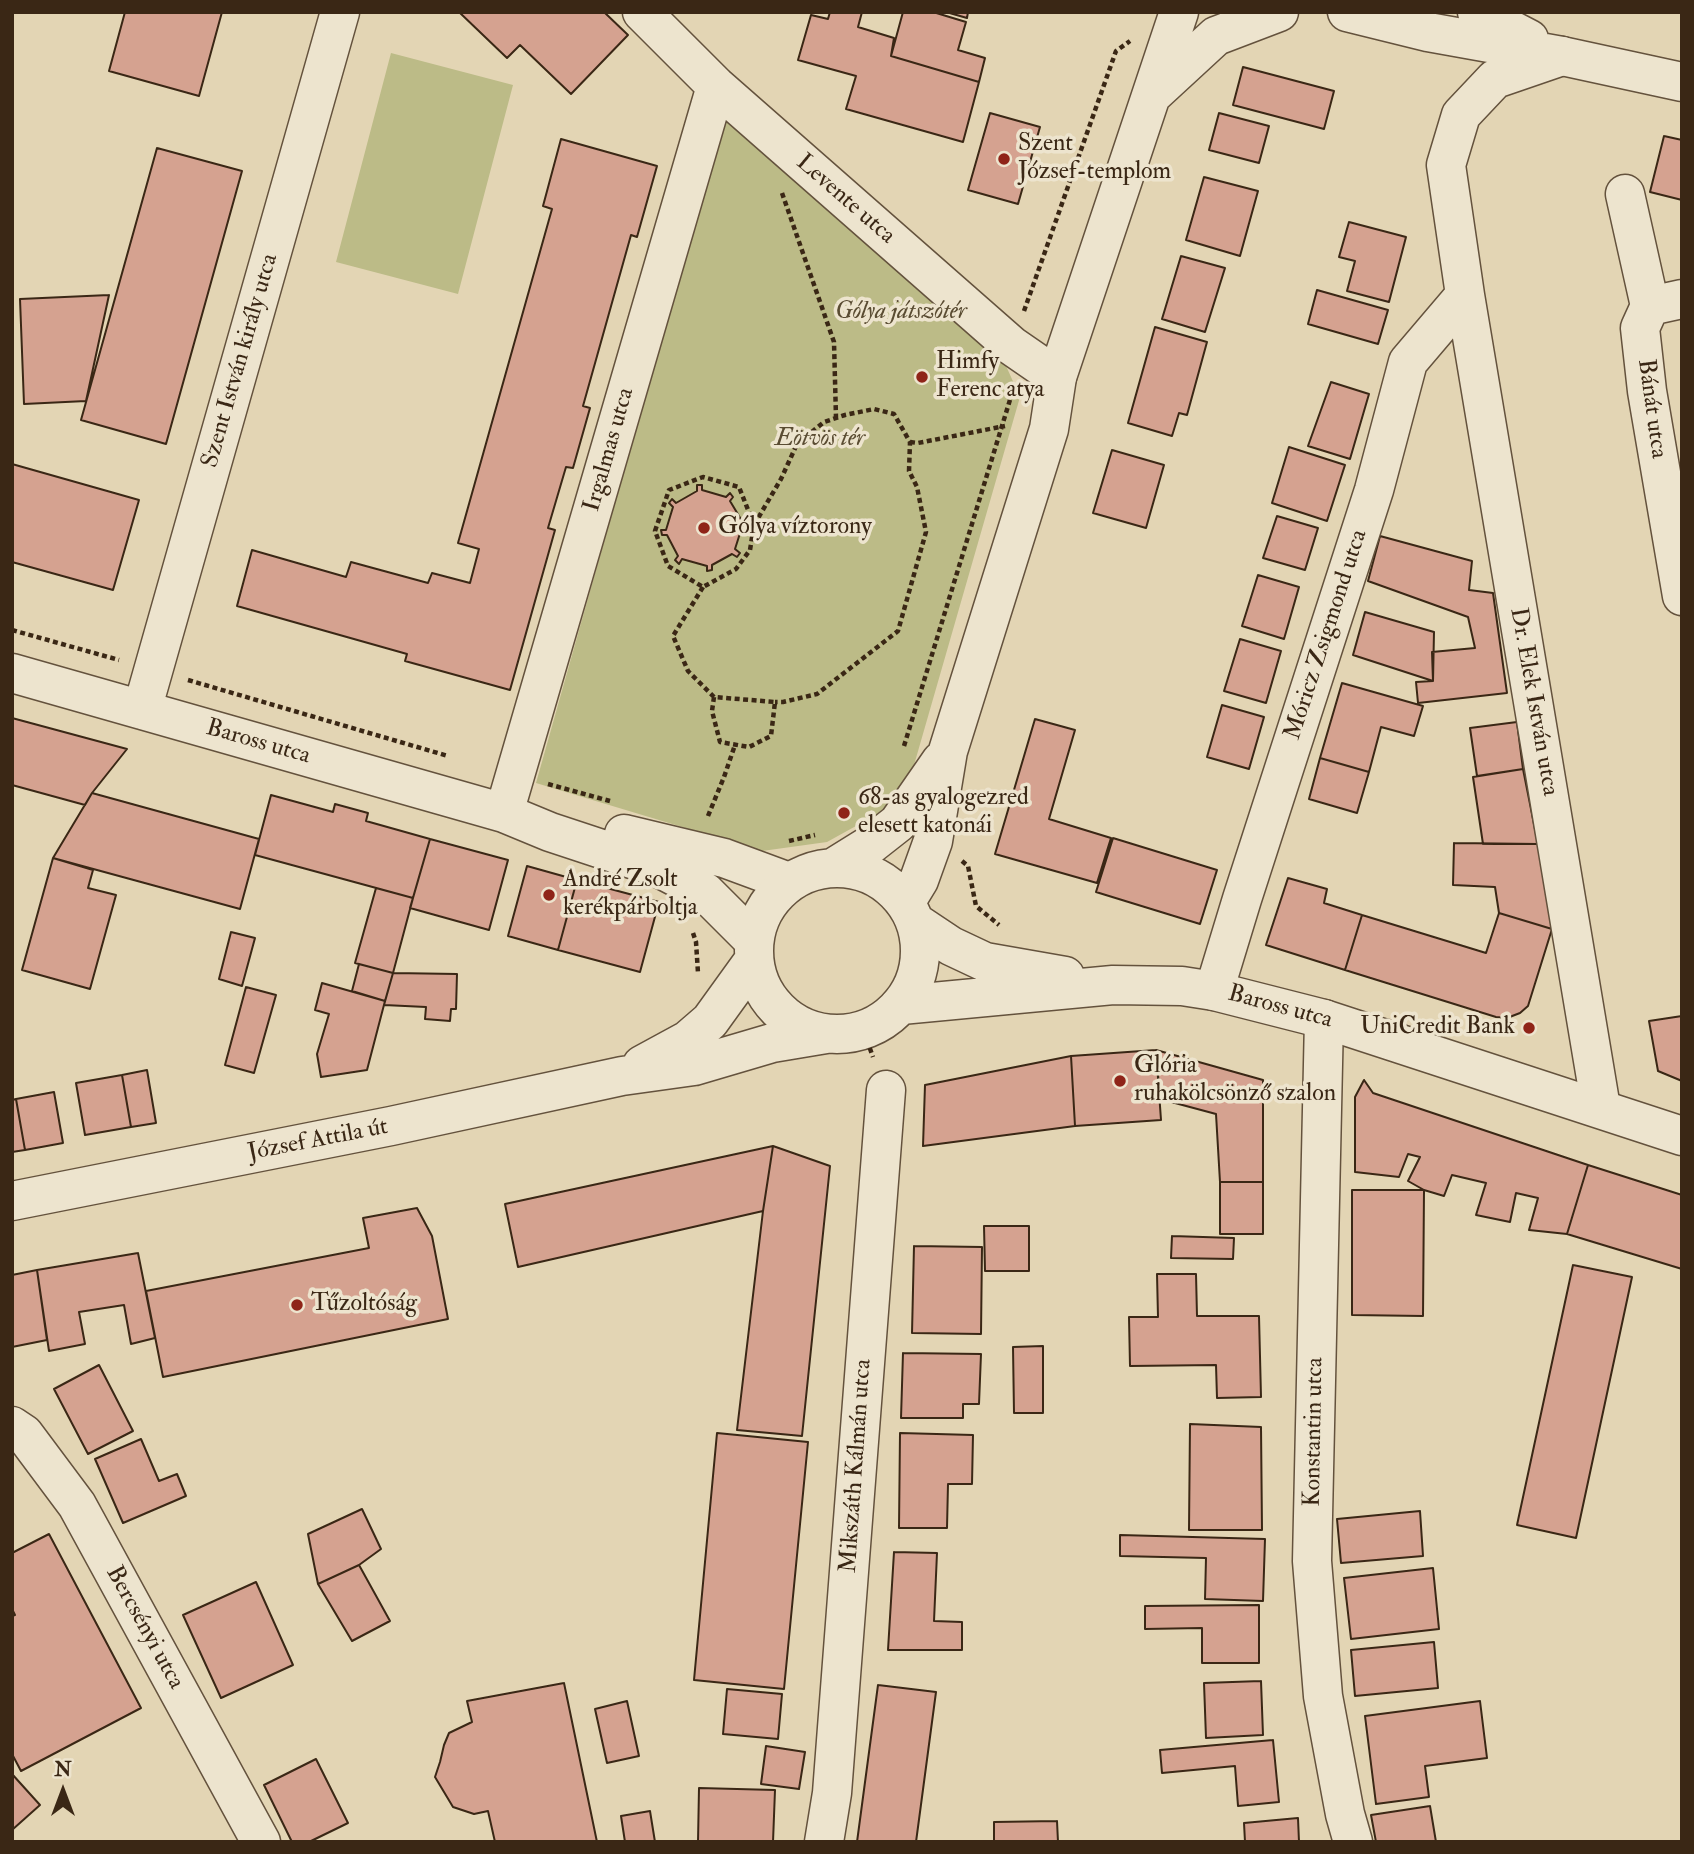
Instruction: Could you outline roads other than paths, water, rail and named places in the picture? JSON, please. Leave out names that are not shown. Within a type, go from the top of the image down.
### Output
[{"type":"street","name":"Szent István király utca","points":[[142,710],[340,12]]},
{"type":"street","points":[[910,912],[933,841],[948,751],[1049,429],[1058,377],[1178,12]]},
{"type":"street","points":[[1148,99],[1216,36],[1279,12]]},
{"type":"street","points":[[1347,12],[1428,33],[1562,56],[1682,82]]},
{"type":"street","points":[[1477,12],[1562,56]]},
{"type":"street","name":"Levente utca","points":[[644,13],[716,86],[1012,346],[1058,377]]},
{"type":"street","name":"Dr. Elek István utca","points":[[1562,56],[1495,79],[1461,115],[1446,165],[1465,295],[1601,1108]]},
{"type":"street","name":"Irgalmas utca","points":[[504,813],[716,86]]},
{"type":"street","name":"Bánát utca","points":[[1625,194],[1666,302],[1640,328],[1645,379],[1682,596]]},
{"type":"street","name":"Móricz Zsigmond utca","points":[[1214,991],[1374,490],[1408,362],[1465,295]]},
{"type":"street","name":"Baross utca","points":[[12,673],[504,813],[550,832],[659,868],[705,892],[754,950]]},
{"type":"street","points":[[833,868],[870,845],[898,823],[948,751]]},
{"type":"street","name":"Baross utca","points":[[504,813],[555,818],[724,858],[789,882]]},
{"type":"street","points":[[833,868],[866,873],[894,890],[910,912],[919,939],[917,973],[911,990],[901,1004],[884,1020],[863,1030],[845,1034],[826,1034],[808,1029],[791,1021],[777,1009],[765,995],[758,978],[754,950],[758,923],[777,892],[803,875],[833,868]]},
{"type":"street","name":"Baross utca","points":[[910,912],[951,946],[985,962],[1113,985]]},
{"type":"street","name":"József Attila út","points":[[622,1076],[688,1040],[710,1021],[754,950]]},
{"type":"street","name":"Baross utca","points":[[901,1004],[1113,985],[1182,986],[1214,991],[1324,1019],[1682,1136]]},
{"type":"street","name":"Konstantin utca","points":[[1324,1019],[1312,1561],[1323,1696],[1345,1814],[1353,1842]]},
{"type":"street","name":"József Attila út","points":[[12,1201],[391,1126],[622,1076],[694,1066],[772,1043],[826,1034]]},
{"type":"street","name":"Mikszáth Kálmán utca","points":[[824,1842],[832,1793],[886,1090]]},
{"type":"street","name":"Bercsényi utca","points":[[12,1426],[24,1434],[77,1505],[249,1837]]},
{"type":"place","name":"Szent József-templom","points":[[1004,159]]},
{"type":"place","name":"Himfy Ferenc atya","points":[[922,377]]},
{"type":"place","name":"Gólya víztorony","points":[[704,528]]},
{"type":"place","name":"68-as gyalogezred elesett katonái","points":[[844,813]]},
{"type":"place","name":"André Zsolt kerékpárboltja","points":[[549,895]]},
{"type":"place","name":"UniCredit Bank","points":[[1529,1028]]},
{"type":"place","name":"Glória ruhakölcsönző szalon","points":[[1120,1081]]},
{"type":"place","name":"Tűzoltóság","points":[[297,1305]]},
{"type":"park label","name":"Gólya játszótér","points":[[901,313]]},
{"type":"park label","name":"Eötvös tér","points":[[820,440]]}]
